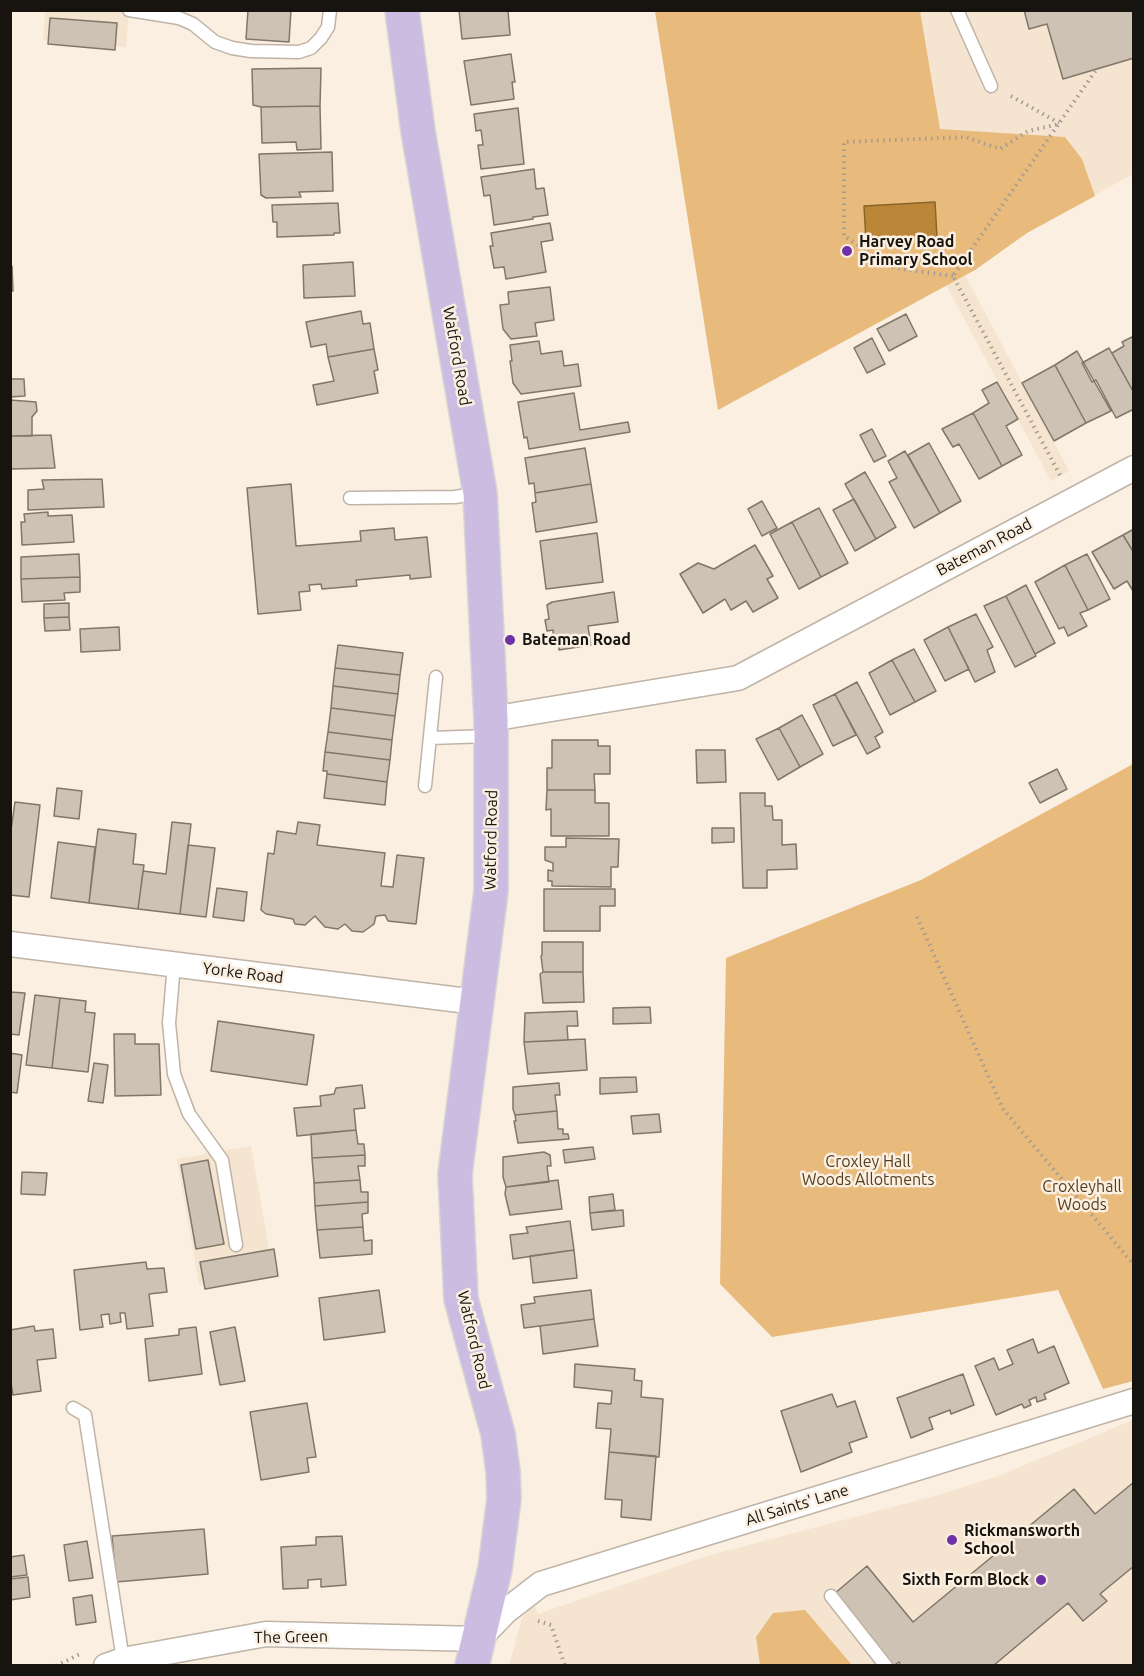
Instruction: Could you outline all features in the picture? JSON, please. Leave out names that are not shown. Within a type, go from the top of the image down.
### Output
[{"type":"main road","name":"Watford Road","points":[[402,10],[418,131],[480,493],[491,727],[491,891],[455,1174],[461,1299],[498,1434],[503,1471],[504,1499],[495,1569],[475,1652]]},
{"type":"street","name":"Bateman Road","points":[[491,727],[738,678],[1134,468]]},
{"type":"street","name":"Yorke Road","points":[[10,944],[476,1002]]},
{"type":"street","name":"All Saints' Lane","points":[[475,1652],[506,1611],[541,1584],[1134,1401]]},
{"type":"street","name":"The Green","points":[[115,1663],[266,1634],[475,1652]]},
{"type":"lane","points":[[129,10],[179,18],[193,24],[215,42],[232,48],[251,51],[300,52],[311,48],[321,38],[328,27],[330,10]]},
{"type":"lane","points":[[957,10],[992,86]]},
{"type":"lane","points":[[350,498],[455,497],[480,493]]},
{"type":"lane","points":[[425,786],[436,677]]},
{"type":"lane","points":[[430,738],[491,727]]},
{"type":"lane","points":[[174,964],[169,1023],[174,1074],[189,1114],[222,1160],[236,1245]]},
{"type":"lane","points":[[72,1408],[85,1415],[115,1663]]},
{"type":"lane","points":[[831,1596],[886,1665]]},
{"type":"path","points":[[952,276],[1096,70]]},
{"type":"path","points":[[992,86],[1060,123]]},
{"type":"path","points":[[952,276],[894,268],[844,236],[844,142],[966,137],[1000,149],[1028,131],[1060,123]]},
{"type":"path","points":[[952,276],[1073,500]]},
{"type":"path","points":[[917,917],[1003,1109],[1134,1265]]},
{"type":"path","points":[[506,1611],[551,1625],[565,1665]]},
{"type":"shaded area","points":[[45,11],[129,11],[126,47],[43,40]]},
{"type":"shaded area","name":"Harvey Road Primary School","points":[[655,11],[1133,11],[1133,174],[1027,233],[965,275],[1069,471],[1051,481],[946,285],[718,410]]},
{"type":"shaded area","points":[[935,202],[937,237],[866,241],[864,206]]},
{"type":"shaded area","points":[[251,1146],[273,1272],[199,1285],[177,1159]]},
{"type":"shaded area","name":"Rickmansworth School","points":[[1133,1420],[1133,1665],[509,1666],[522,1618],[532,1607],[535,1606],[538,1614],[707,1556],[938,1495],[998,1476]]},
{"type":"green space","name":"Harvey Road Primary School","points":[[655,11],[920,11],[940,129],[1065,137],[1082,159],[1095,196],[1027,233],[975,270],[718,410]]},
{"type":"green space","points":[[1133,764],[1133,1381],[1103,1389],[1058,1290],[772,1337],[720,1284],[726,958],[921,880]]},
{"type":"green space","points":[[805,1610],[852,1665],[760,1665],[756,1637],[773,1613]]},
{"type":"building","points":[[248,10],[291,10],[289,42],[246,39]]},
{"type":"building","points":[[459,10],[508,10],[510,35],[462,39]]},
{"type":"building","points":[[1024,10],[1134,10],[1134,58],[1063,79],[1047,24],[1029,29]]},
{"type":"building","points":[[50,18],[117,23],[115,50],[48,44]]},
{"type":"building","points":[[511,54],[515,82],[512,82],[514,99],[471,105],[464,61]]},
{"type":"building","points":[[321,68],[320,106],[261,107],[253,105],[252,69]]},
{"type":"building","points":[[320,106],[321,149],[297,150],[296,142],[262,143],[261,107]]},
{"type":"building","points":[[518,108],[524,164],[481,169],[478,145],[483,145],[481,130],[476,131],[474,114]]},
{"type":"building","points":[[332,152],[333,191],[299,192],[301,197],[266,198],[261,195],[259,154]]},
{"type":"building","points":[[534,169],[536,189],[544,188],[548,215],[494,225],[490,195],[484,196],[481,177]]},
{"type":"building","points":[[338,203],[340,233],[277,237],[277,222],[273,222],[272,205]]},
{"type":"building","points":[[550,223],[553,240],[541,242],[546,272],[506,279],[504,267],[494,268],[490,246],[493,246],[491,233]]},
{"type":"building","points":[[353,262],[355,296],[304,298],[303,265]]},
{"type":"building","points":[[10,266],[12,266],[13,291],[10,291]]},
{"type":"building","points":[[550,287],[554,320],[535,323],[537,336],[511,339],[503,329],[500,305],[509,304],[508,292]]},
{"type":"building","points":[[361,311],[363,324],[370,323],[374,349],[328,357],[326,344],[311,347],[306,322]]},
{"type":"building","points":[[906,314],[917,336],[889,351],[877,329]]},
{"type":"building","points":[[1134,336],[1134,393],[1112,353],[1124,346],[1122,342]]},
{"type":"building","points":[[872,338],[885,364],[867,373],[854,348]]},
{"type":"building","points":[[539,341],[541,354],[562,351],[564,366],[578,364],[581,386],[521,394],[513,383],[510,345]]},
{"type":"building","points":[[1109,348],[1134,393],[1134,409],[1116,418],[1096,380],[1092,382],[1082,363]]},
{"type":"building","points":[[374,349],[378,370],[374,371],[378,393],[317,405],[313,385],[334,381],[328,357]]},
{"type":"building","points":[[1077,351],[1111,411],[1086,423],[1055,365]]},
{"type":"building","points":[[1055,365],[1086,423],[1054,441],[1022,383]]},
{"type":"building","points":[[10,379],[24,379],[25,396],[10,397]]},
{"type":"building","points":[[997,382],[1018,419],[1006,426],[1022,455],[1002,466],[973,413],[989,403],[982,390]]},
{"type":"building","points":[[574,393],[580,430],[628,422],[630,432],[529,449],[527,437],[524,438],[518,402]]},
{"type":"building","points":[[10,400],[36,402],[37,411],[32,417],[32,436],[10,436]]},
{"type":"building","points":[[973,413],[1002,466],[979,479],[959,444],[953,447],[942,429]]},
{"type":"building","points":[[872,429],[886,456],[874,462],[860,435]]},
{"type":"building","points":[[51,435],[55,468],[10,469],[10,436]]},
{"type":"building","points":[[929,443],[961,501],[940,513],[908,455]]},
{"type":"building","points":[[585,448],[591,484],[535,493],[534,483],[529,484],[525,458]]},
{"type":"building","points":[[905,451],[940,513],[914,528],[889,482],[897,478],[888,461]]},
{"type":"building","points":[[865,472],[896,527],[876,539],[845,484]]},
{"type":"building","points":[[102,479],[104,507],[28,510],[28,490],[44,489],[42,480]]},
{"type":"building","points":[[291,484],[296,546],[361,541],[360,531],[394,528],[395,540],[427,537],[431,577],[410,579],[410,575],[356,580],[357,586],[322,589],[321,584],[309,585],[310,591],[299,592],[301,610],[258,614],[247,488]]},
{"type":"building","points":[[591,484],[597,522],[536,532],[532,503],[536,502],[535,493]]},
{"type":"building","points":[[854,499],[876,539],[855,551],[833,510]]},
{"type":"building","points":[[762,501],[777,528],[762,536],[748,509]]},
{"type":"building","points":[[819,508],[848,563],[821,577],[792,522]]},
{"type":"building","points":[[48,512],[48,516],[72,515],[74,542],[22,545],[21,522],[25,522],[24,514]]},
{"type":"building","points":[[792,522],[821,577],[799,589],[770,534]]},
{"type":"building","points":[[1134,529],[1134,553],[1123,535]]},
{"type":"building","points":[[597,533],[603,582],[546,589],[540,541]]},
{"type":"building","points":[[1123,535],[1134,553],[1133,591],[1127,581],[1114,589],[1092,552]]},
{"type":"building","points":[[755,545],[773,576],[767,579],[778,598],[753,612],[746,601],[731,610],[725,599],[703,613],[680,574],[698,563],[714,569]]},
{"type":"building","points":[[79,554],[80,577],[21,579],[21,557]]},
{"type":"building","points":[[1087,554],[1110,599],[1088,610],[1065,565]]},
{"type":"building","points":[[1065,565],[1088,610],[1080,613],[1087,626],[1068,636],[1064,627],[1059,629],[1035,582]]},
{"type":"building","points":[[80,577],[80,592],[64,593],[65,600],[22,602],[21,579]]},
{"type":"building","points":[[1026,585],[1055,643],[1035,654],[1006,596]]},
{"type":"building","points":[[614,592],[618,622],[588,626],[591,645],[559,650],[559,645],[554,646],[553,630],[547,631],[545,620],[549,619],[547,605],[552,602]]},
{"type":"building","points":[[1006,596],[1036,656],[1015,667],[984,606]]},
{"type":"building","points":[[69,603],[69,617],[44,618],[44,604]]},
{"type":"building","points":[[976,614],[993,647],[987,650],[995,672],[975,682],[948,627]]},
{"type":"building","points":[[69,617],[70,630],[45,631],[44,618]]},
{"type":"building","points":[[119,627],[120,650],[81,652],[80,629]]},
{"type":"building","points":[[948,627],[969,669],[945,681],[924,640]]},
{"type":"building","points":[[338,645],[403,653],[400,675],[335,668]]},
{"type":"building","points":[[914,649],[936,691],[915,702],[892,660]]},
{"type":"building","points":[[892,660],[915,702],[890,715],[869,673]]},
{"type":"building","points":[[335,668],[400,675],[398,694],[333,686]]},
{"type":"building","points":[[857,682],[883,732],[875,737],[880,747],[867,754],[835,694]]},
{"type":"building","points":[[333,686],[398,694],[395,716],[331,708]]},
{"type":"building","points":[[835,694],[856,735],[833,746],[813,705]]},
{"type":"building","points":[[331,708],[395,716],[392,740],[328,732]]},
{"type":"building","points":[[802,715],[823,754],[800,767],[779,728]]},
{"type":"building","points":[[779,728],[800,767],[778,780],[756,739]]},
{"type":"building","points":[[328,732],[392,740],[390,760],[325,752]]},
{"type":"building","points":[[552,740],[598,740],[598,746],[610,746],[610,774],[594,774],[595,790],[547,790],[547,768],[552,768]]},
{"type":"building","points":[[696,750],[725,750],[726,782],[697,783]]},
{"type":"building","points":[[325,752],[390,760],[387,782],[327,774],[327,771],[323,771]]},
{"type":"building","points":[[1057,769],[1067,789],[1040,803],[1029,783]]},
{"type":"building","points":[[327,774],[387,782],[385,805],[324,798]]},
{"type":"building","points":[[57,788],[82,791],[79,819],[54,816]]},
{"type":"building","points":[[547,790],[595,790],[595,803],[609,803],[609,836],[551,836],[551,809],[546,810]]},
{"type":"building","points":[[740,793],[765,793],[765,806],[772,806],[773,820],[782,820],[782,845],[796,844],[797,869],[767,870],[767,888],[743,888]]},
{"type":"building","points":[[15,802],[40,805],[29,897],[10,895],[10,837]]},
{"type":"building","points":[[172,822],[191,824],[180,914],[138,909],[143,871],[166,874]]},
{"type":"building","points":[[298,822],[320,825],[317,845],[385,853],[381,886],[393,887],[397,855],[424,858],[416,924],[388,921],[385,915],[376,916],[374,924],[363,932],[352,931],[345,924],[338,929],[325,927],[315,916],[305,925],[295,924],[293,919],[266,914],[261,910],[268,853],[274,854],[277,831],[296,834]]},
{"type":"building","points":[[712,828],[734,828],[734,842],[712,843]]},
{"type":"building","points":[[98,829],[136,834],[133,864],[144,865],[138,909],[89,903]]},
{"type":"building","points":[[566,838],[619,839],[618,867],[611,867],[611,887],[552,886],[552,881],[548,881],[548,870],[553,871],[553,863],[545,860],[545,847],[566,847]]},
{"type":"building","points":[[58,842],[95,847],[89,903],[51,898]]},
{"type":"building","points":[[188,845],[215,848],[206,917],[180,914]]},
{"type":"building","points":[[217,888],[247,892],[244,921],[213,917]]},
{"type":"building","points":[[544,889],[615,889],[615,906],[600,906],[600,931],[544,931]]},
{"type":"building","points":[[542,942],[583,942],[583,972],[543,972]]},
{"type":"building","points":[[543,972],[583,972],[584,1002],[543,1003],[540,974]]},
{"type":"building","points":[[10,992],[25,993],[19,1035],[10,1034]]},
{"type":"building","points":[[35,995],[60,998],[52,1068],[26,1065]]},
{"type":"building","points":[[60,998],[86,1001],[85,1012],[95,1013],[88,1072],[52,1068]]},
{"type":"building","points":[[650,1007],[651,1023],[613,1024],[613,1008]]},
{"type":"building","points":[[577,1011],[578,1026],[567,1026],[568,1040],[524,1042],[525,1013]]},
{"type":"building","points":[[218,1021],[314,1035],[307,1085],[211,1071]]},
{"type":"building","points":[[114,1034],[135,1034],[135,1044],[159,1044],[161,1095],[115,1096]]},
{"type":"building","points":[[585,1039],[587,1070],[528,1074],[524,1042]]},
{"type":"building","points":[[10,1053],[22,1055],[17,1093],[10,1092]]},
{"type":"building","points":[[94,1063],[108,1065],[103,1103],[88,1101]]},
{"type":"building","points":[[636,1077],[637,1092],[600,1094],[600,1078]]},
{"type":"building","points":[[559,1083],[560,1095],[555,1095],[557,1111],[515,1115],[513,1087]]},
{"type":"building","points":[[362,1085],[365,1108],[354,1109],[356,1130],[297,1136],[294,1108],[321,1106],[320,1096],[334,1094],[336,1088]]},
{"type":"building","points":[[557,1111],[558,1129],[563,1129],[563,1134],[568,1134],[569,1139],[518,1143],[515,1115]]},
{"type":"building","points":[[659,1114],[661,1132],[633,1134],[631,1116]]},
{"type":"building","points":[[356,1130],[358,1144],[364,1144],[365,1155],[312,1158],[311,1134]]},
{"type":"building","points":[[593,1147],[595,1159],[565,1163],[563,1150]]},
{"type":"building","points":[[544,1152],[550,1155],[551,1166],[547,1166],[549,1182],[506,1187],[503,1177],[503,1157]]},
{"type":"building","points":[[365,1155],[365,1166],[358,1166],[360,1180],[314,1183],[312,1158]]},
{"type":"building","points":[[208,1160],[224,1244],[196,1249],[181,1165]]},
{"type":"building","points":[[22,1172],[47,1173],[45,1195],[21,1194]]},
{"type":"building","points":[[360,1180],[361,1192],[368,1192],[368,1202],[315,1206],[314,1183]]},
{"type":"building","points":[[558,1180],[562,1209],[510,1215],[505,1194],[506,1187]]},
{"type":"building","points":[[613,1194],[615,1210],[590,1213],[589,1197]]},
{"type":"building","points":[[368,1202],[368,1213],[362,1214],[363,1227],[317,1230],[315,1206]]},
{"type":"building","points":[[623,1210],[624,1226],[592,1230],[590,1213]]},
{"type":"building","points":[[570,1221],[574,1250],[513,1259],[510,1235],[528,1233],[526,1227]]},
{"type":"building","points":[[363,1227],[364,1241],[372,1240],[372,1254],[320,1258],[317,1230]]},
{"type":"building","points":[[274,1249],[278,1276],[205,1289],[200,1262]]},
{"type":"building","points":[[574,1250],[577,1278],[533,1283],[530,1256]]},
{"type":"building","points":[[146,1262],[147,1269],[164,1268],[167,1292],[149,1294],[153,1326],[127,1329],[125,1313],[120,1313],[121,1322],[110,1324],[109,1314],[101,1315],[103,1327],[80,1330],[74,1270]]},
{"type":"building","points":[[379,1290],[385,1332],[324,1340],[319,1298]]},
{"type":"building","points":[[591,1290],[594,1319],[524,1328],[521,1305],[535,1303],[534,1297]]},
{"type":"building","points":[[594,1319],[598,1346],[543,1354],[540,1326]]},
{"type":"building","points":[[34,1326],[35,1331],[53,1329],[56,1358],[37,1360],[41,1391],[13,1395],[10,1378],[10,1330]]},
{"type":"building","points":[[196,1327],[202,1374],[149,1381],[145,1339],[179,1335],[179,1329]]},
{"type":"building","points":[[235,1327],[245,1381],[220,1385],[210,1332]]},
{"type":"building","points":[[1033,1339],[1038,1353],[1054,1346],[1069,1383],[1044,1394],[1046,1399],[1037,1402],[1036,1397],[1029,1400],[1031,1405],[1024,1408],[1022,1404],[996,1415],[975,1366],[994,1358],[999,1370],[1013,1364],[1007,1350]]},
{"type":"building","points":[[575,1364],[635,1369],[634,1380],[642,1381],[641,1397],[663,1399],[659,1457],[609,1452],[611,1429],[596,1428],[598,1403],[611,1404],[612,1391],[574,1387]]},
{"type":"building","points":[[963,1374],[974,1405],[951,1414],[950,1410],[929,1418],[933,1429],[911,1438],[897,1398]]},
{"type":"building","points":[[832,1394],[837,1407],[855,1401],[867,1437],[849,1443],[852,1452],[801,1472],[781,1411]]},
{"type":"building","points":[[307,1403],[316,1457],[307,1458],[309,1472],[261,1480],[250,1412]]},
{"type":"building","points":[[609,1452],[656,1456],[651,1520],[621,1517],[622,1500],[605,1499]]},
{"type":"building","name":"Sixth Form Block","points":[[1134,1482],[1134,1566],[1100,1594],[1107,1601],[1083,1621],[1068,1603],[993,1666],[901,1666],[899,1662],[893,1666],[834,1594],[867,1566],[913,1622],[1074,1489],[1095,1514]]},
{"type":"building","points":[[204,1529],[208,1574],[116,1582],[112,1536]]},
{"type":"building","points":[[342,1536],[346,1585],[321,1587],[321,1579],[308,1580],[308,1588],[283,1589],[281,1547],[316,1545],[316,1537]]},
{"type":"building","points":[[87,1541],[93,1578],[69,1581],[64,1545]]},
{"type":"building","points":[[24,1555],[27,1575],[10,1577],[10,1557]]},
{"type":"building","points":[[28,1577],[30,1597],[10,1600],[10,1579]]},
{"type":"building","points":[[92,1595],[96,1622],[76,1625],[73,1598]]},
{"type":"place","name":"Harvey Road Primary School","points":[[847,251]]},
{"type":"place","name":"Bateman Road","points":[[510,640]]},
{"type":"place","name":"Rickmansworth School","points":[[952,1540]]},
{"type":"place","name":"Sixth Form Block","points":[[1041,1580]]},
{"type":"park label","name":"Croxley Hall Woods Allotments","points":[[868,1171]]},
{"type":"park label","name":"Croxleyhall Woods","points":[[1082,1196]]}]
